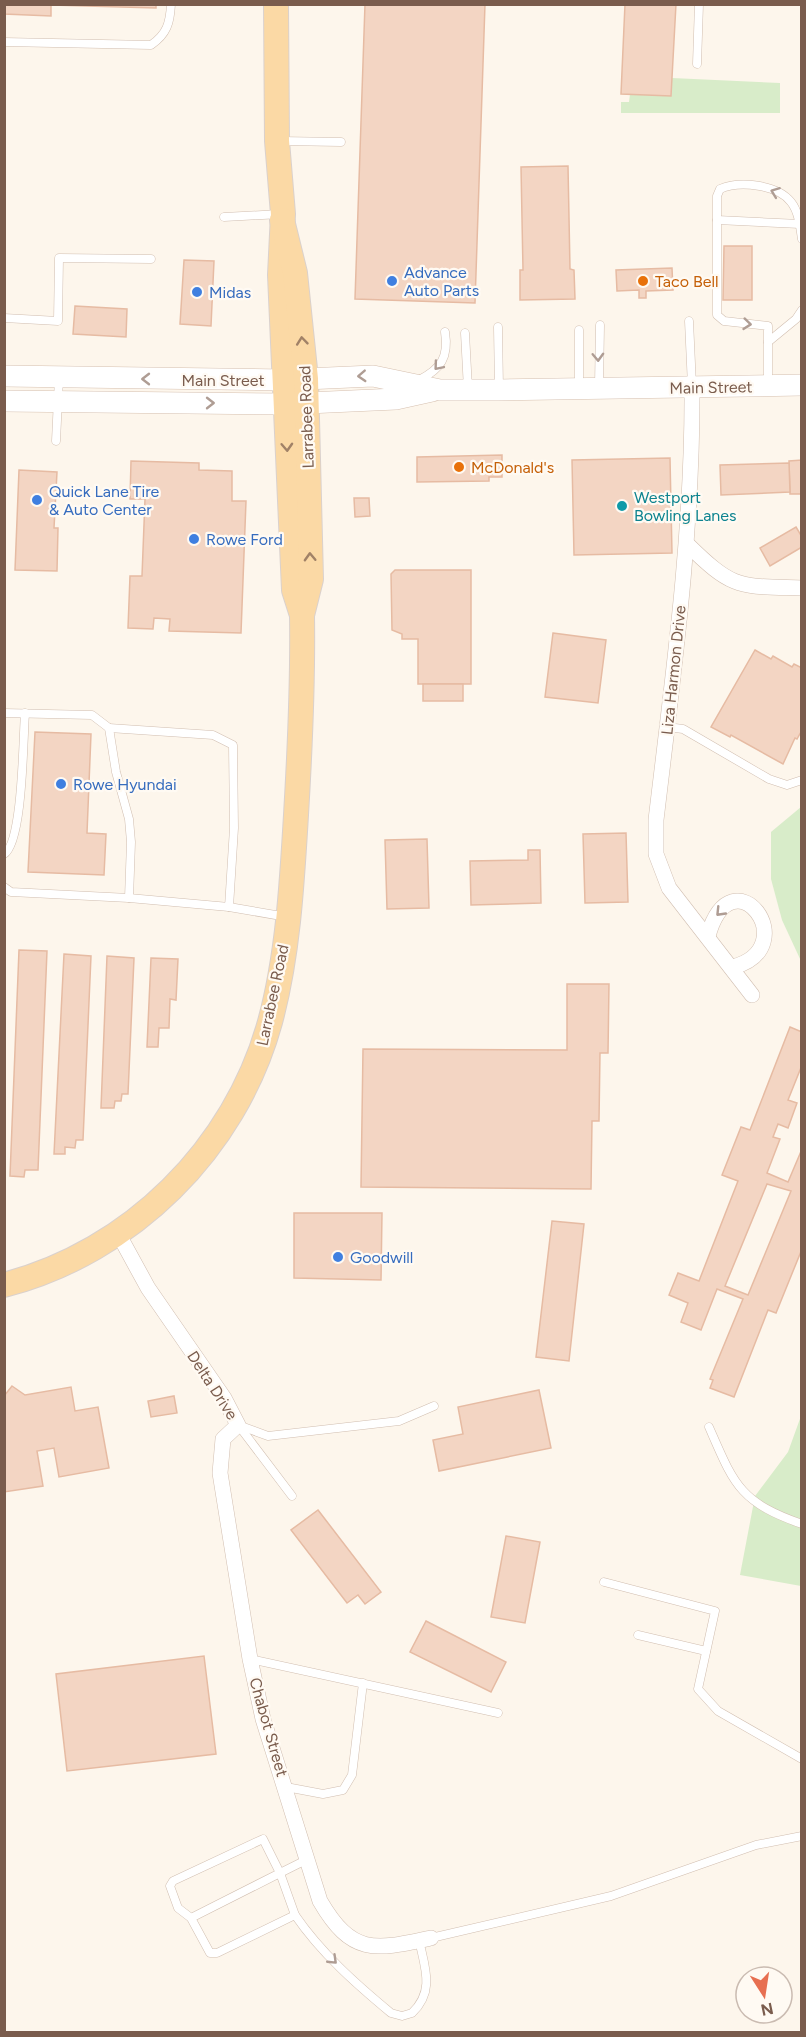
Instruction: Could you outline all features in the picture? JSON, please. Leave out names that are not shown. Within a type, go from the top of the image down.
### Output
[{"type":"main road","name":"Larrabee Road","points":[[4,1285],[63,1266],[119,1235],[157,1203],[197,1161],[232,1111],[247,1084],[270,1021],[287,917],[297,793],[302,615],[294,590],[295,379],[280,275],[282,217],[277,141],[276,4]]},
{"type":"main road","name":"Main Street","points":[[4,376],[295,379],[373,376],[440,390]]},
{"type":"main road","name":"Main Street","points":[[4,401],[296,404],[396,399],[440,390],[589,390],[801,385]]},
{"type":"street","name":"Liza Harmon Drive","points":[[692,387],[693,455],[687,544],[656,820],[656,854],[669,888],[733,967],[752,995]]},
{"type":"street","points":[[687,544],[717,573],[731,582],[746,586],[801,588]]},
{"type":"street","points":[[708,936],[717,913],[734,902],[755,903],[770,917],[774,938],[764,956],[756,962],[733,967]]},
{"type":"street","name":"Delta Drive","points":[[119,1235],[148,1288],[224,1398],[238,1425]]},
{"type":"street","name":"Chabot Street","points":[[238,1425],[223,1438],[220,1473],[250,1659],[263,1719],[320,1901],[335,1927],[353,1940],[375,1946],[425,1939]]},
{"type":"lane","points":[[4,42],[151,45],[162,38],[169,26],[171,4]]},
{"type":"lane","points":[[697,64],[699,4]]},
{"type":"lane","points":[[277,141],[341,142]]},
{"type":"lane","points":[[768,386],[768,326],[724,321],[717,315],[717,196],[720,189],[729,185],[757,186],[782,194],[792,203],[800,224],[801,239]]},
{"type":"lane","points":[[224,217],[282,217]]},
{"type":"lane","points":[[717,220],[800,224]]},
{"type":"lane","points":[[4,318],[58,321],[59,258],[151,259]]},
{"type":"lane","points":[[768,342],[796,319],[801,310]]},
{"type":"lane","points":[[689,321],[692,387]]},
{"type":"lane","points":[[589,390],[600,324]]},
{"type":"lane","points":[[498,327],[499,390]]},
{"type":"lane","points":[[579,330],[589,390]]},
{"type":"lane","points":[[408,383],[435,372],[444,360],[447,346],[445,332]]},
{"type":"lane","points":[[465,333],[468,390]]},
{"type":"lane","points":[[56,441],[59,378]]},
{"type":"lane","points":[[4,713],[92,716],[109,728],[213,735],[233,745],[234,828],[229,907]]},
{"type":"lane","points":[[4,854],[13,843],[20,810],[25,713]]},
{"type":"lane","points":[[667,727],[683,729],[769,779],[788,785],[801,780]]},
{"type":"lane","points":[[109,728],[116,772],[130,830],[129,898]]},
{"type":"lane","points":[[4,887],[11,892],[129,898],[229,907],[287,917]]},
{"type":"lane","name":"Delta Drive","points":[[238,1425],[268,1436],[399,1421],[434,1406]]},
{"type":"lane","points":[[238,1425],[292,1496]]},
{"type":"lane","points":[[709,1427],[733,1479],[747,1497],[780,1517],[801,1524]]},
{"type":"lane","points":[[604,1582],[715,1611],[698,1689],[718,1711],[801,1759]]},
{"type":"lane","points":[[638,1635],[706,1651]]},
{"type":"lane","points":[[250,1659],[498,1713]]},
{"type":"lane","points":[[286,1787],[323,1794],[343,1790],[352,1775],[363,1683]]},
{"type":"lane","points":[[295,1915],[217,1953],[210,1953],[206,1950],[191,1918],[178,1908],[170,1886],[173,1881],[263,1839],[280,1873],[295,1915],[310,1937],[392,2013],[402,2016],[412,2013],[426,1994],[428,1980],[425,1939],[611,1896],[756,1845],[801,1836]]},
{"type":"lane","points":[[191,1918],[308,1859]]},
{"type":"green space","points":[[672,78],[780,83],[780,113],[621,113],[621,102],[629,102],[630,94],[671,96]]},
{"type":"green space","points":[[801,807],[801,961],[782,920],[771,879],[771,832]]},
{"type":"green space","points":[[801,1416],[801,1586],[740,1575],[755,1496],[788,1452]]},
{"type":"building","points":[[4,4],[156,4],[156,8],[51,5],[51,16],[4,14]]},
{"type":"building","points":[[365,4],[485,4],[475,303],[355,299]]},
{"type":"building","points":[[625,4],[676,4],[671,96],[621,94]]},
{"type":"building","points":[[568,166],[570,269],[574,270],[575,299],[520,300],[520,270],[523,270],[521,167]]},
{"type":"building","points":[[724,246],[752,246],[752,300],[723,300]]},
{"type":"building","name":"Midas","points":[[184,260],[214,261],[211,326],[180,324]]},
{"type":"building","points":[[672,268],[673,290],[646,291],[646,298],[639,298],[639,290],[617,291],[616,270]]},
{"type":"building","points":[[75,306],[127,309],[126,337],[73,334]]},
{"type":"building","name":"McDonald's","points":[[502,455],[502,477],[489,477],[489,481],[417,482],[417,457]]},
{"type":"building","name":"Westport Bowling Lanes","points":[[670,458],[672,553],[574,555],[572,460]]},
{"type":"building","points":[[802,460],[802,494],[790,494],[789,461]]},
{"type":"building","name":"Rowe Ford","points":[[131,461],[199,463],[199,470],[232,471],[232,501],[246,501],[241,633],[169,631],[170,619],[154,618],[153,629],[128,628],[130,576],[142,576],[145,499],[130,499]]},
{"type":"building","points":[[789,463],[790,492],[721,495],[720,465]]},
{"type":"building","name":"Quick Lane Tire & Auto Center","points":[[19,470],[57,472],[54,528],[58,528],[57,571],[15,570]]},
{"type":"building","points":[[354,498],[369,498],[370,516],[355,517]]},
{"type":"building","points":[[796,527],[802,537],[802,547],[770,566],[760,548]]},
{"type":"building","points":[[395,570],[471,570],[471,684],[418,684],[418,639],[402,639],[402,634],[392,630],[391,574]]},
{"type":"building","points":[[553,633],[606,640],[598,703],[545,697]]},
{"type":"building","points":[[755,650],[771,659],[773,656],[792,667],[794,664],[802,668],[802,730],[797,739],[795,738],[783,764],[731,735],[730,737],[711,727]]},
{"type":"building","points":[[423,684],[463,684],[463,701],[423,701]]},
{"type":"building","name":"Rowe Hyundai","points":[[35,732],[91,734],[87,833],[106,834],[104,875],[28,872]]},
{"type":"building","points":[[626,833],[628,902],[585,903],[583,834]]},
{"type":"building","points":[[427,839],[429,908],[387,909],[385,840]]},
{"type":"building","points":[[528,850],[540,850],[541,903],[471,905],[470,861],[528,860]]},
{"type":"building","points":[[19,950],[47,951],[38,1170],[25,1170],[24,1177],[10,1176]]},
{"type":"building","points":[[64,954],[91,956],[83,1140],[76,1140],[75,1148],[65,1147],[65,1154],[54,1154]]},
{"type":"building","points":[[107,956],[134,958],[128,1094],[122,1094],[121,1101],[115,1101],[114,1108],[101,1108]]},
{"type":"building","points":[[151,958],[178,959],[176,1000],[170,999],[169,1028],[159,1028],[158,1047],[147,1047]]},
{"type":"building","points":[[567,984],[609,984],[608,1053],[600,1053],[599,1121],[592,1121],[591,1189],[361,1187],[363,1049],[567,1050]]},
{"type":"building","points":[[790,1027],[802,1032],[802,1065],[788,1100],[797,1103],[788,1128],[778,1124],[773,1137],[780,1139],[767,1173],[788,1182],[802,1149],[802,1249],[776,1313],[768,1310],[734,1397],[710,1388],[713,1380],[710,1379],[743,1299],[717,1289],[701,1330],[681,1322],[688,1303],[669,1295],[678,1273],[699,1281],[738,1181],[722,1175],[741,1127],[750,1130]],"holes":[[[767,1184],[791,1191],[748,1295],[725,1286]]]},
{"type":"building","name":"Goodwill","points":[[294,1213],[382,1213],[381,1280],[294,1278]]},
{"type":"building","points":[[552,1221],[584,1224],[569,1361],[536,1357]]},
{"type":"building","points":[[12,1386],[25,1395],[71,1387],[75,1411],[98,1407],[109,1468],[59,1477],[54,1448],[37,1451],[43,1486],[4,1492],[4,1396]]},
{"type":"building","points":[[539,1390],[551,1448],[439,1471],[433,1440],[463,1434],[458,1407]]},
{"type":"building","points":[[174,1396],[177,1413],[151,1417],[148,1401]]},
{"type":"building","points":[[318,1510],[381,1592],[365,1604],[358,1595],[347,1603],[291,1530]]},
{"type":"building","points":[[506,1536],[540,1542],[525,1623],[491,1617]]},
{"type":"building","points":[[426,1621],[506,1662],[491,1692],[410,1652]]},
{"type":"building","points":[[204,1656],[216,1754],[67,1771],[56,1674]]},
{"type":"place","name":"Advance Auto Parts","points":[[392,281]]},
{"type":"place","name":"Taco Bell","points":[[643,281]]},
{"type":"place","name":"Midas","points":[[197,292]]},
{"type":"place","name":"McDonald's","points":[[459,467]]},
{"type":"place","name":"Quick Lane Tire & Auto Center","points":[[37,500]]},
{"type":"place","name":"Westport Bowling Lanes","points":[[622,506]]},
{"type":"place","name":"Rowe Ford","points":[[194,539]]},
{"type":"place","name":"Rowe Hyundai","points":[[61,784]]},
{"type":"place","name":"Goodwill","points":[[338,1257]]}]
